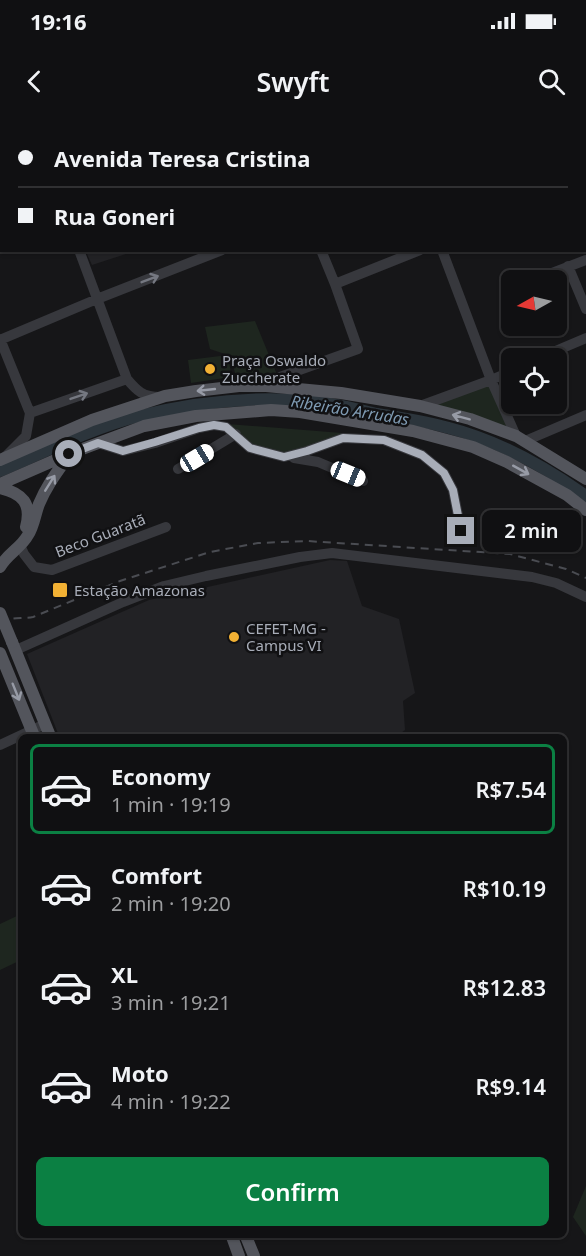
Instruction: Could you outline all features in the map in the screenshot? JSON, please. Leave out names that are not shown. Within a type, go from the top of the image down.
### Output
[{"type":"main road","points":[[2,459],[92,420],[165,396],[239,386],[266,386],[341,393],[420,405],[470,419],[520,438],[586,479]]},
{"type":"main road","points":[[0,486],[69,454],[144,426],[171,420],[271,410],[300,412],[413,431],[473,447],[507,462],[567,495],[586,510]]},
{"type":"main road","points":[[0,567],[30,533],[46,486],[69,454]]},
{"type":"main road","points":[[0,486],[20,495],[29,516],[21,538],[11,546],[0,549]]},
{"type":"main road","points":[[0,613],[9,646],[49,734]]},
{"type":"main road","points":[[0,653],[32,733]]},
{"type":"main road","points":[[232,1238],[236,1253]]},
{"type":"main road","points":[[246,1238],[254,1256]]},
{"type":"street","points":[[80,252],[127,379],[140,393],[148,396],[165,396]]},
{"type":"street","points":[[266,386],[280,377],[358,349],[322,252]]},
{"type":"street","points":[[335,284],[415,252]]},
{"type":"street","points":[[443,252],[491,380],[520,438],[586,416]]},
{"type":"street","points":[[2,459],[26,436],[30,413],[0,339],[201,254]]},
{"type":"street","points":[[558,270],[586,260]]},
{"type":"street","points":[[568,266],[586,309]]},
{"type":"street","points":[[562,348],[586,338]]},
{"type":"street","points":[[420,405],[501,376]]},
{"type":"street","points":[[30,413],[127,379]]},
{"type":"street","points":[[343,438],[353,421]]},
{"type":"street","points":[[98,443],[123,451],[214,425],[226,427],[250,448],[284,457],[318,462],[363,481]]},
{"type":"street","points":[[178,469],[236,434]]},
{"type":"street","points":[[284,457],[343,438],[384,440],[422,455],[444,473],[453,490],[461,531]]},
{"type":"street","name":"Beco Guaratã","points":[[20,545],[34,567],[52,570],[166,526]]},
{"type":"street","points":[[9,646],[164,586],[300,557],[332,553],[513,574],[556,583],[586,597]]},
{"type":"street","points":[[32,733],[45,724]]},
{"type":"street","points":[[0,745],[18,738]]},
{"type":"street","points":[[236,1253],[246,1238]]},
{"type":"shaded area","points":[[94,252],[132,252],[92,265],[87,254]]},
{"type":"shaded area","name":"Praça Oswaldo Zuccherate","points":[[255,321],[278,377],[266,384],[238,382],[229,354],[231,377],[191,383],[188,360],[228,355],[210,349],[205,327]]},
{"type":"shaded area","points":[[489,385],[510,429],[432,405]]},
{"type":"shaded area","points":[[227,424],[342,433],[284,457],[250,448]]},
{"type":"shaded area","name":"CEFET-MG - Campus VI","points":[[330,560],[347,561],[362,606],[399,619],[415,693],[403,701],[405,730],[400,734],[58,734],[27,654],[149,600]]},
{"type":"shaded area","points":[[18,915],[18,961],[0,970],[0,924]]},
{"type":"shaded area","points":[[586,1186],[586,1236],[573,1217]]},
{"type":"waterway","name":"Ribeirão Arrudas","points":[[0,471],[86,434],[139,416],[225,401],[267,399],[336,405],[431,423],[468,433],[520,456],[586,496]]},
{"type":"railway","points":[[0,622],[33,617],[120,581],[210,552],[258,543],[307,541],[510,554],[566,569],[586,578]]},
{"type":"place","name":"Praça Oswaldo Zuccherate","points":[[210,369]]},
{"type":"place","name":"Estação Amazonas","points":[[60,590]]},
{"type":"place","name":"CEFET-MG - Campus VI","points":[[234,637]]},
{"type":"route","points":[[69,454],[98,443],[123,451],[214,425],[226,427],[250,448],[284,457],[343,438],[384,440],[422,455],[444,473],[453,490],[461,531]]}]
